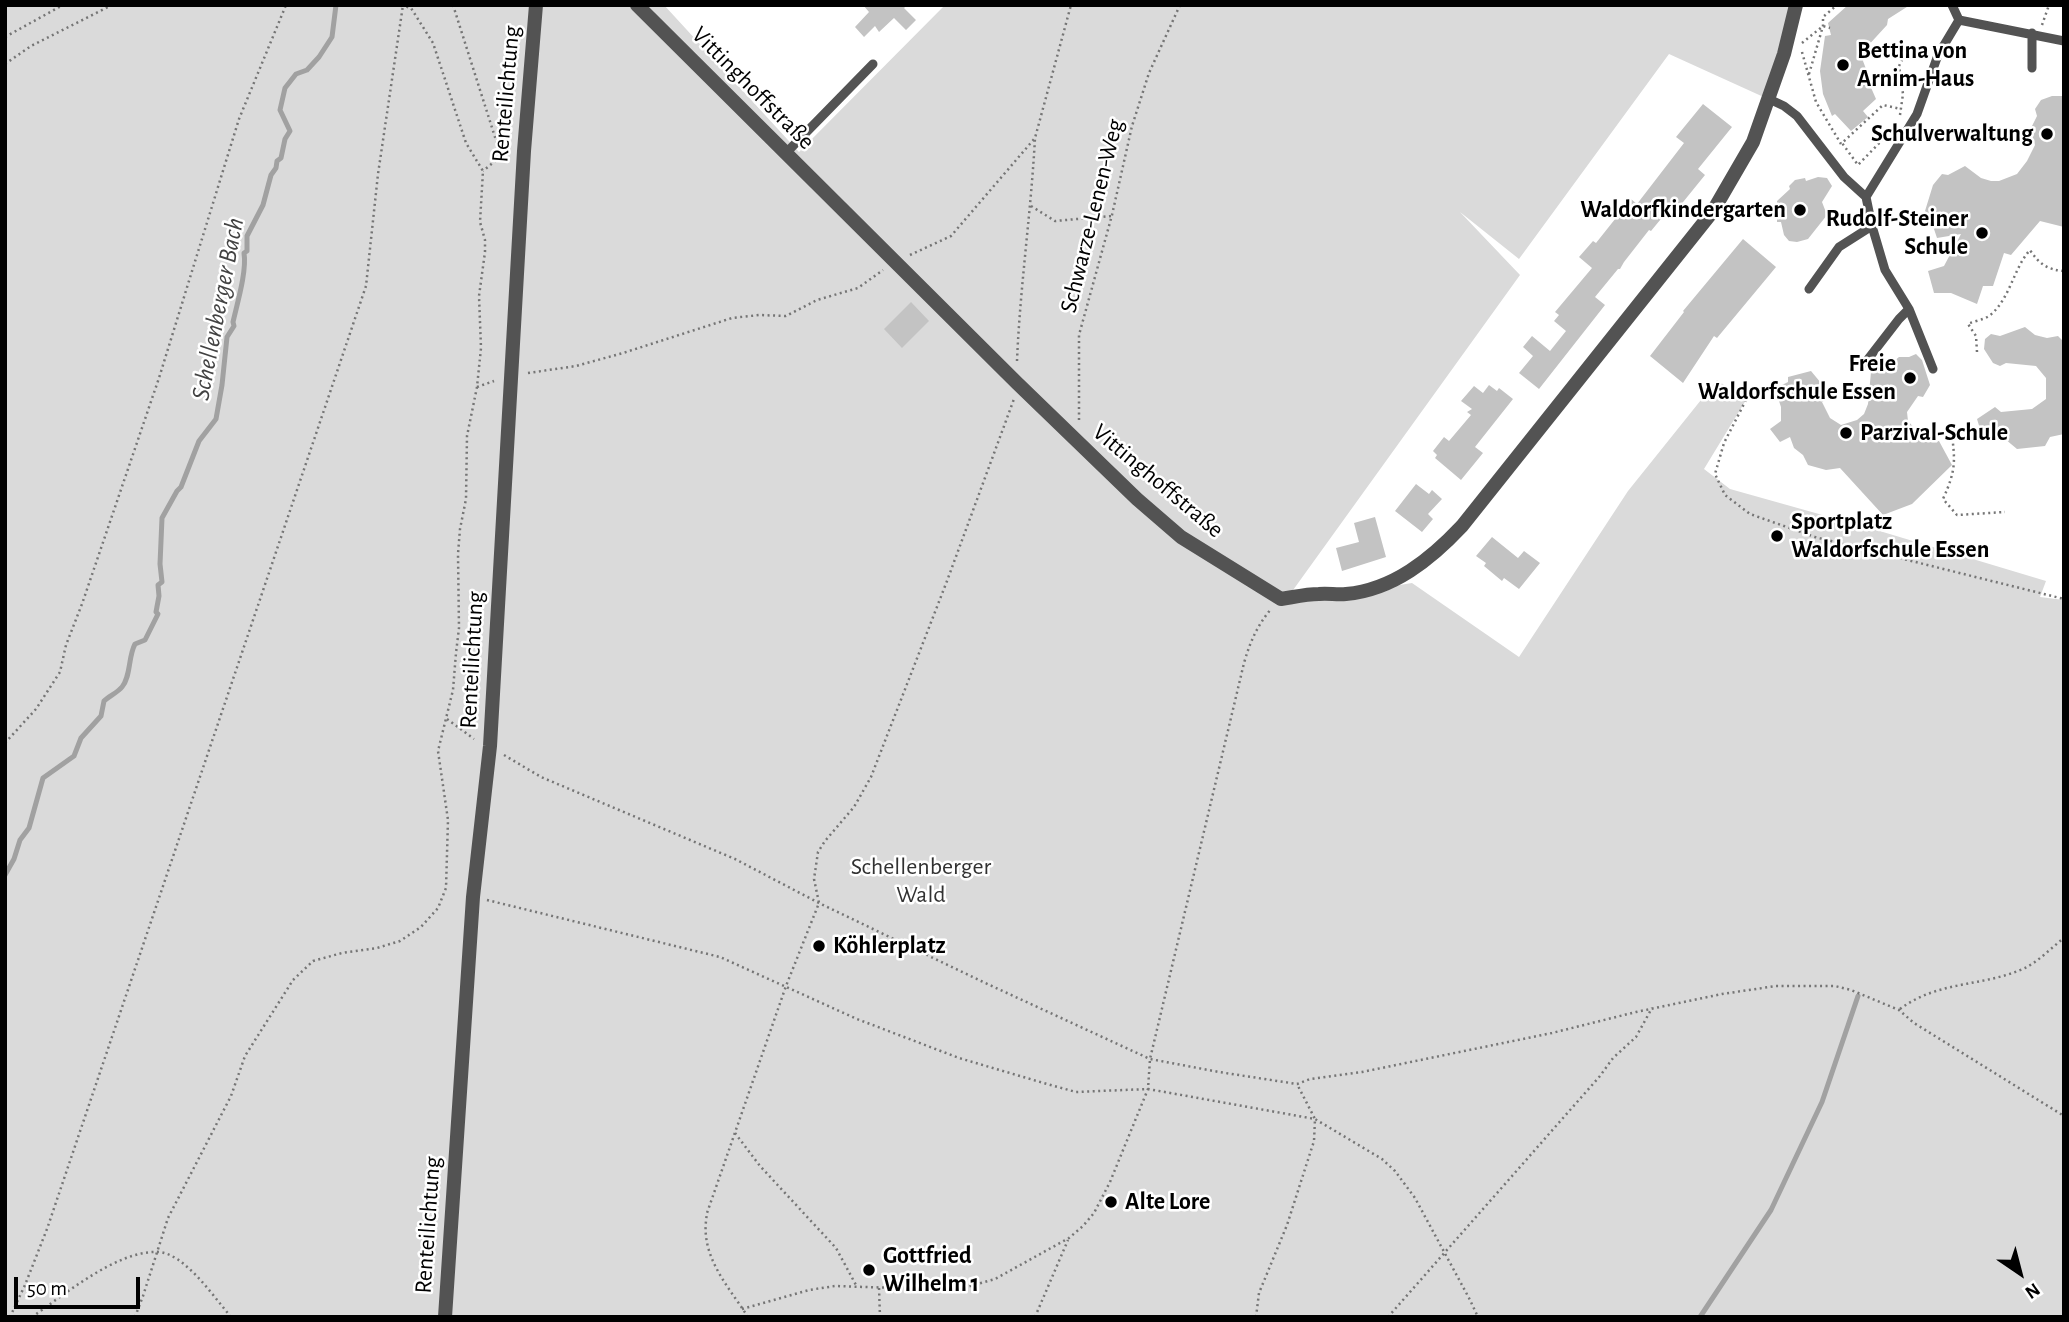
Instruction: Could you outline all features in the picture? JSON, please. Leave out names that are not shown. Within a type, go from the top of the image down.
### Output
[{"type":"street","name":"Renteilichtung","points":[[445,1317],[473,897],[490,746],[510,375],[536,5]]},
{"type":"street","name":"Vittinghoffstraße","points":[[637,5],[1137,499],[1181,537],[1281,599]]},
{"type":"street","points":[[1281,599],[1300,595],[1365,591],[1395,580],[1417,567],[1462,526],[1713,211],[1753,142],[1791,32],[1796,5]]},
{"type":"lane","points":[[1952,5],[1959,20]]},
{"type":"lane","points":[[1959,20],[2064,41]]},
{"type":"lane","points":[[1866,197],[1917,114],[1938,55],[1959,20]]},
{"type":"lane","points":[[2032,33],[2032,68]]},
{"type":"lane","points":[[786,153],[873,64]]},
{"type":"lane","points":[[1769,99],[1797,116],[1854,188],[1866,197],[1885,270],[1909,309],[1933,369]]},
{"type":"lane","points":[[1809,289],[1839,247],[1872,226]]},
{"type":"lane","points":[[1865,363],[1909,309]]},
{"type":"path","points":[[5,37],[63,5]]},
{"type":"path","points":[[5,64],[31,46],[112,5]]},
{"type":"path","points":[[5,743],[36,709],[60,672],[66,645],[159,378],[239,119],[286,5]]},
{"type":"path","points":[[10,1317],[47,1229],[366,286],[378,174],[402,5],[411,8],[433,43],[466,143],[483,171],[480,222],[485,252],[479,296],[481,348],[477,387],[467,436],[466,499],[458,554],[459,628],[453,690],[439,751],[448,820],[446,888],[438,908],[421,928],[400,941],[313,961],[293,980],[245,1056],[232,1096],[168,1218],[135,1317]]},
{"type":"path","points":[[453,5],[501,156],[483,171]]},
{"type":"path","points":[[748,1317],[711,1256],[706,1235],[706,1213],[786,986],[819,903],[814,879],[818,852],[854,807],[871,777],[1013,403],[1017,383],[1019,308],[1031,205],[1035,138],[1071,5]]},
{"type":"path","name":"Schwarze-Lenen-Weg","points":[[1079,444],[1079,335],[1112,215],[1132,127],[1149,73],[1180,5]]},
{"type":"path","points":[[1809,74],[1823,26],[1823,17],[1837,5]]},
{"type":"path","points":[[2047,12],[2049,5]]},
{"type":"path","points":[[1799,45],[1823,26]]},
{"type":"path","points":[[1823,26],[1830,28]]},
{"type":"path","points":[[1791,32],[1799,45],[1816,102],[1858,165],[1891,131]]},
{"type":"path","points":[[1899,122],[1903,93],[1899,66],[1902,60]]},
{"type":"path","points":[[1828,156],[1883,105],[1901,109]]},
{"type":"path","points":[[477,387],[510,375],[576,366],[732,318],[786,316],[817,300],[858,288],[895,262],[951,236],[1035,138]]},
{"type":"path","points":[[1031,205],[1055,221],[1112,215]]},
{"type":"path","points":[[1977,352],[1976,336],[1968,324],[1988,316],[2003,299],[2021,260],[2030,250],[2035,258],[2050,270],[2064,271]]},
{"type":"path","points":[[1746,400],[1724,443],[1715,474],[1725,495],[1750,514],[1815,537],[2064,599]]},
{"type":"path","points":[[1951,427],[1954,476],[1943,499],[1957,515],[2005,512]]},
{"type":"path","points":[[742,1309],[809,1290],[835,1286],[956,1290],[975,1286],[1017,1268],[1069,1238],[1094,1213],[1148,1089],[1150,1059],[1251,639],[1257,627],[1281,599]]},
{"type":"path","points":[[447,719],[516,764],[735,859],[819,903],[1150,1059],[1297,1084],[1310,1079],[1362,1072],[1552,1033],[1652,1008],[1749,990],[1776,986],[1835,986],[1851,989],[1899,1010],[1914,1023],[2064,1116]]},
{"type":"path","points":[[446,888],[473,897],[720,957],[857,1018],[959,1058],[1076,1092],[1148,1089],[1315,1119],[1382,1159],[1395,1171],[1415,1198],[1478,1317]]},
{"type":"path","points":[[1899,1010],[1911,1001],[1930,993],[2025,968],[2064,938]]},
{"type":"path","points":[[1388,1317],[1583,1096],[1613,1058],[1636,1037],[1652,1008]]},
{"type":"path","points":[[1256,1317],[1259,1293],[1287,1225],[1314,1141],[1315,1119],[1297,1084]]},
{"type":"path","points":[[735,1133],[760,1166],[836,1248],[856,1285]]},
{"type":"path","points":[[1035,1317],[1069,1238]]},
{"type":"path","points":[[32,1317],[100,1271],[126,1258],[158,1251],[178,1260],[188,1269],[231,1317]]},
{"type":"path","points":[[878,1288],[880,1317]]},
{"type":"green space","name":"Schellenberger Wald","points":[[5,5],[664,5],[799,152],[945,5],[1795,5],[1768,99],[1669,54],[1519,259],[1460,212],[1520,275],[1283,604],[1412,583],[1519,657],[1628,491],[1717,380],[1746,400],[1704,469],[1730,489],[2046,581],[2040,597],[2064,600],[2064,1317],[5,1317]]},
{"type":"building","points":[[863,5],[907,5],[904,8],[916,20],[906,30],[894,18],[879,32],[875,26],[864,37],[855,27],[869,12]]},
{"type":"building","name":"Bettina von Arnim-Haus","points":[[1848,5],[1910,5],[1888,19],[1887,25],[1865,49],[1863,61],[1876,99],[1863,111],[1868,117],[1851,131],[1835,114],[1832,116],[1823,94],[1820,71],[1825,36],[1831,35],[1828,23]]},
{"type":"building","name":"Rudolf-Steiner Schule","points":[[2064,96],[2064,227],[2040,221],[2011,255],[2004,253],[1993,286],[1983,286],[1977,304],[1951,293],[1934,293],[1928,271],[1944,266],[1961,234],[1937,238],[1930,217],[1925,211],[1933,185],[1942,174],[1948,175],[1965,166],[1981,178],[1991,181],[2017,174],[2035,145],[2030,130],[2037,116],[2035,109],[2041,100]]},
{"type":"building","points":[[1703,104],[1732,127],[1698,169],[1705,175],[1675,212],[1670,208],[1651,231],[1649,230],[1595,297],[1605,305],[1539,389],[1519,373],[1533,356],[1523,347],[1532,336],[1550,351],[1566,331],[1554,321],[1559,315],[1555,312],[1592,268],[1579,257],[1593,241],[1596,243],[1631,199],[1637,204],[1684,143],[1676,137]]},
{"type":"building","name":"Waldorfkindergarten","points":[[1818,177],[1827,178],[1832,186],[1822,202],[1827,215],[1808,239],[1789,241],[1784,235],[1781,222],[1777,222],[1777,201],[1795,180],[1805,178],[1806,181]]},
{"type":"building","points":[[1743,239],[1776,267],[1717,338],[1714,336],[1683,383],[1650,356],[1683,311]]},
{"type":"building","points":[[911,302],[929,321],[902,348],[884,329]]},
{"type":"building","points":[[2025,327],[2035,335],[2047,338],[2058,336],[2064,342],[2064,434],[2050,437],[2045,446],[2017,449],[2005,439],[1981,432],[1977,419],[1995,407],[2001,412],[2032,409],[2046,399],[2046,378],[2036,366],[2006,363],[2000,366],[1993,363],[1984,349],[1985,339],[1991,334],[2000,336]]},
{"type":"building","name":"Parzival-Schule","points":[[1916,354],[1922,360],[1930,385],[1923,397],[1918,396],[1907,412],[1908,421],[1927,442],[1939,441],[1952,465],[1912,504],[1883,515],[1840,468],[1826,470],[1808,465],[1803,455],[1794,448],[1790,437],[1780,442],[1770,429],[1781,421],[1778,398],[1780,386],[1788,382],[1788,377],[1811,371],[1826,389],[1827,399],[1822,402],[1830,418],[1841,425],[1857,420],[1864,414],[1868,404],[1871,372],[1887,367],[1899,357]]},
{"type":"building","points":[[1489,385],[1497,391],[1499,388],[1513,399],[1475,447],[1483,453],[1461,480],[1435,458],[1437,455],[1433,451],[1444,437],[1449,441],[1471,415],[1467,412],[1472,409],[1461,401],[1474,386],[1483,393]]},
{"type":"building","points":[[1416,484],[1429,494],[1432,490],[1442,499],[1428,514],[1433,519],[1422,532],[1395,511]]},
{"type":"building","points":[[1375,517],[1386,557],[1342,571],[1336,548],[1359,542],[1354,523]]},
{"type":"building","points":[[1492,537],[1518,558],[1524,551],[1540,563],[1519,589],[1504,578],[1502,581],[1476,556]]},
{"type":"waterway","name":"Schellenberger Bach","points":[[5,875],[20,840],[29,828],[43,778],[74,756],[81,738],[101,716],[104,701],[125,683],[135,644],[145,640],[158,614],[158,585],[162,582],[162,518],[181,487],[199,441],[216,419],[227,337],[234,326],[243,278],[247,236],[263,205],[271,175],[281,158],[285,139],[290,131],[280,110],[285,88],[296,74],[307,70],[319,57],[332,37],[336,5]]},
{"type":"waterway","points":[[1700,1317],[1771,1210],[1822,1102],[1858,996]]},
{"type":"place","name":"Bettina von Arnim-Haus","points":[[1843,65]]},
{"type":"place","name":"Schulverwaltung","points":[[2047,134]]},
{"type":"place","name":"Waldorfkindergarten","points":[[1800,210]]},
{"type":"place","name":"Rudolf-Steiner Schule","points":[[1982,233]]},
{"type":"place","name":"Freie Waldorfschule Essen","points":[[1910,378]]},
{"type":"place","name":"Parzival-Schule","points":[[1846,433]]},
{"type":"place","name":"Sportplatz Waldorfschule Essen","points":[[1777,536]]},
{"type":"place","name":"Köhlerplatz","points":[[819,946]]},
{"type":"place","name":"Alte Lore","points":[[1111,1202]]},
{"type":"place","name":"Gottfried Wilhelm 1","points":[[869,1270]]}]
